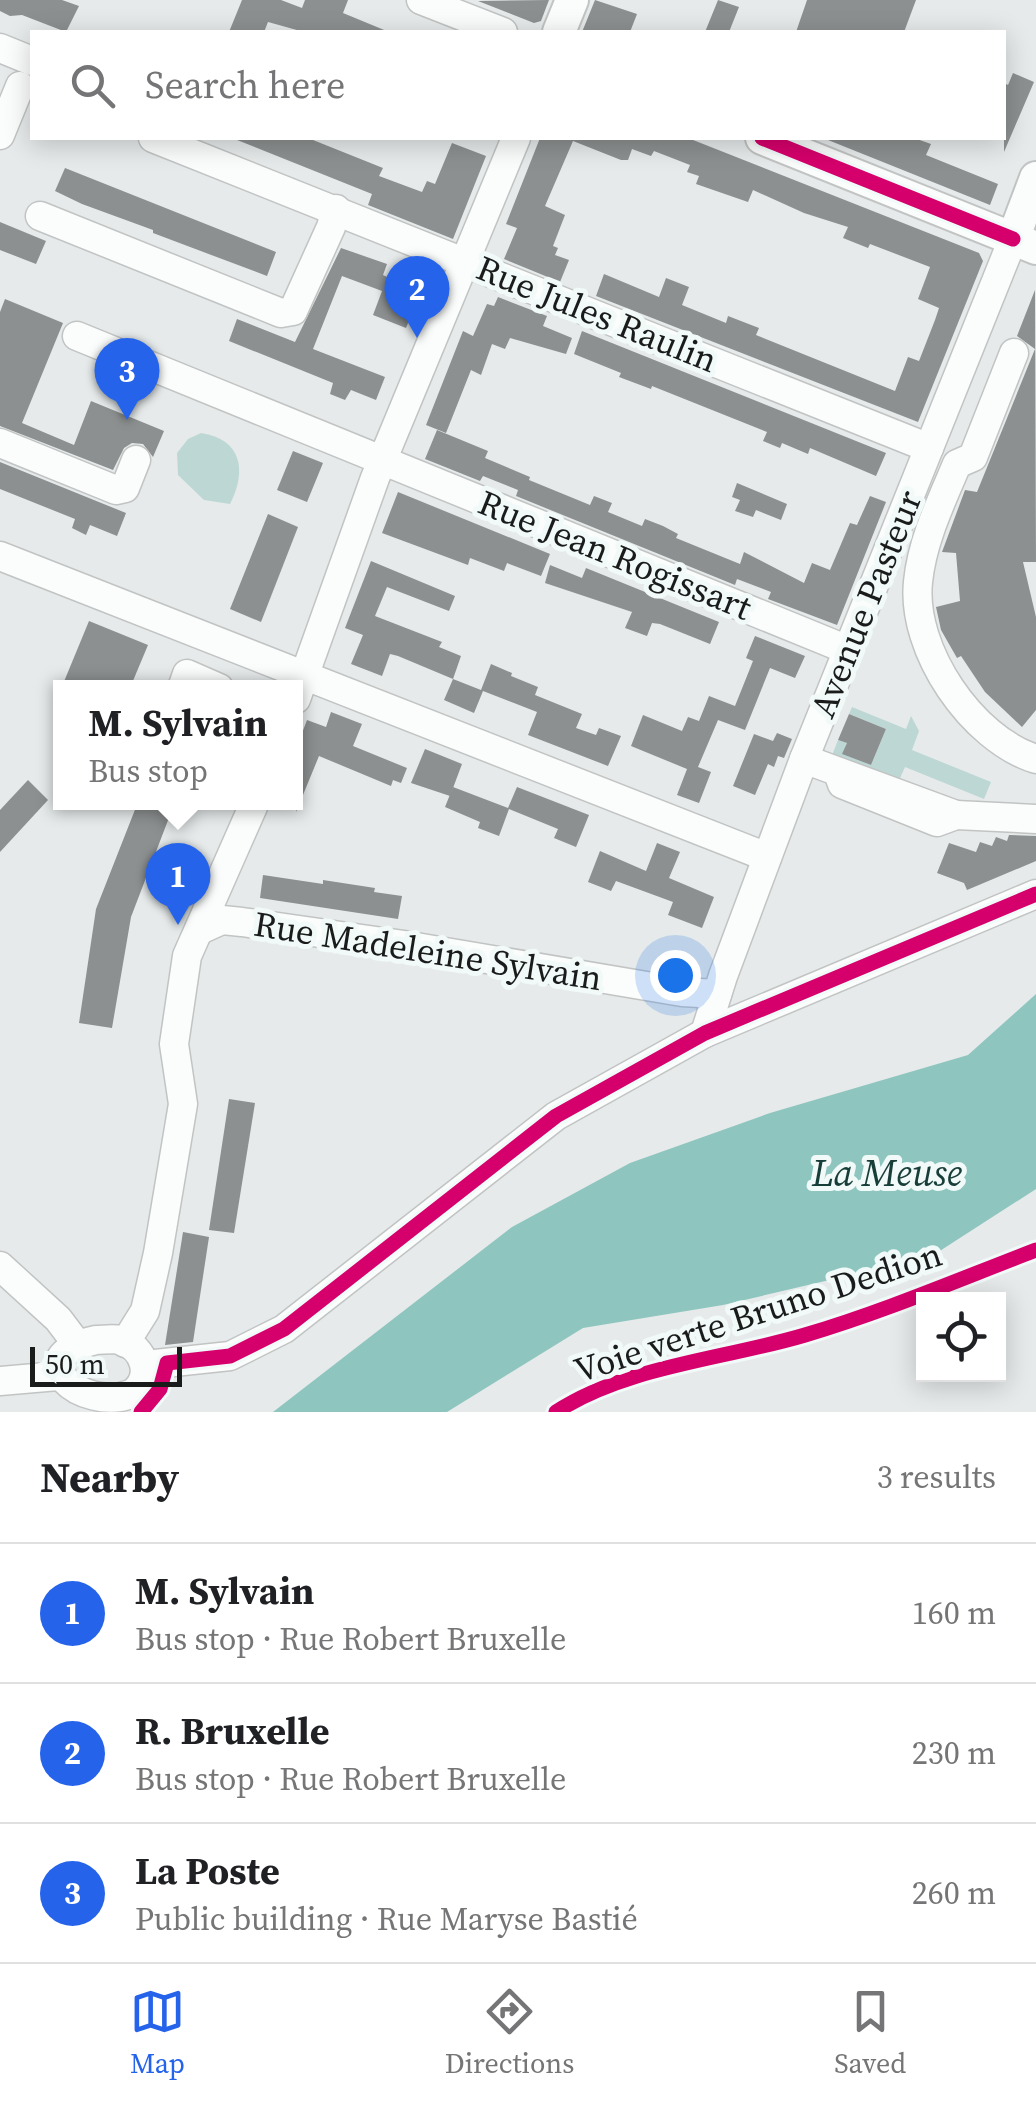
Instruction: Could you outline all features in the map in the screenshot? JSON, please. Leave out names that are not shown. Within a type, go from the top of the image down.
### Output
[{"type":"main road","points":[[560,30],[572,0]]},
{"type":"main road","points":[[767,140],[1024,244]]},
{"type":"main road","name":"Avenue Pasteur","points":[[1024,244],[1036,178]]},
{"type":"street","points":[[421,0],[498,30]]},
{"type":"street","points":[[0,48],[21,79],[2,127]]},
{"type":"street","name":"Rue Jules Raulin","points":[[157,140],[929,448]]},
{"type":"street","points":[[302,680],[382,461],[515,140]]},
{"type":"street","points":[[40,216],[280,313],[293,311],[336,209]]},
{"type":"street","name":"Avenue Pasteur","points":[[705,1033],[766,857],[929,448],[1024,244]]},
{"type":"street","name":"Rue Jean Rogissart","points":[[77,336],[848,650]]},
{"type":"street","points":[[1014,353],[974,457],[956,464],[928,537],[918,585],[923,628],[958,702],[1004,745],[1036,759]]},
{"type":"street","points":[[0,443],[116,490],[125,488],[136,460]]},
{"type":"street","points":[[0,556],[281,680]]},
{"type":"street","points":[[303,689],[766,857]]},
{"type":"street","points":[[804,759],[838,773],[842,784],[937,822],[956,814],[1036,819]]},
{"type":"street","points":[[125,1343],[145,1311],[183,1104],[174,1044],[187,956],[252,810]]},
{"type":"street","points":[[146,1366],[230,1356],[284,1329],[556,1116],[705,1033],[1036,894]]},
{"type":"street","name":"Rue Madeleine Sylvain","points":[[200,930],[222,920],[242,922],[682,992],[717,994]]},
{"type":"street","points":[[0,1266],[58,1319],[77,1344]]},
{"type":"street","points":[[96,1340],[125,1343],[137,1349],[146,1366],[143,1382],[132,1394],[94,1401],[70,1393],[58,1376],[65,1353],[77,1344],[96,1340]]},
{"type":"street","points":[[0,1382],[58,1376]]},
{"type":"green space","points":[[201,433],[225,442],[237,458],[238,480],[230,504],[204,500],[178,475],[177,453],[188,439]]},
{"type":"green space","points":[[852,707],[906,729],[911,716],[919,731],[912,750],[991,782],[984,799],[905,767],[897,785],[831,758],[838,740],[847,743],[843,754],[871,765],[886,729],[849,714]]},
{"type":"water","name":"La Meuse","points":[[1036,994],[1036,1189],[932,1256],[723,1305],[583,1328],[447,1412],[273,1412],[512,1227],[630,1163],[770,1113],[968,1055]]},
{"type":"building","points":[[0,0],[62,0],[79,6],[67,30],[0,11]]},
{"type":"building","points":[[242,0],[281,0],[302,8],[305,0],[348,0],[343,13],[384,30],[297,30],[268,22],[265,30],[230,30]]},
{"type":"building","points":[[549,0],[541,21],[534,23],[478,1]]},
{"type":"building","points":[[595,0],[637,14],[631,30],[583,30]]},
{"type":"building","points":[[718,0],[739,7],[730,30],[706,30]]},
{"type":"building","points":[[807,0],[916,0],[905,30],[797,30]]},
{"type":"building","points":[[1013,73],[1034,82],[1004,152],[1006,84]]},
{"type":"building","points":[[237,140],[313,140],[383,168],[379,176],[422,192],[427,181],[435,184],[452,143],[486,156],[453,239],[368,205],[372,194]]},
{"type":"building","points":[[539,140],[693,140],[979,253],[983,261],[918,422],[596,296],[604,274],[659,297],[666,278],[689,287],[682,305],[726,323],[728,316],[759,328],[756,335],[895,391],[908,357],[919,361],[939,308],[918,299],[930,267],[843,238],[848,227],[753,190],[748,202],[696,184],[699,176],[687,172],[690,165],[654,151],[651,156],[632,149],[628,160],[621,160],[573,141],[545,206],[565,215],[553,246],[558,248],[555,255],[569,260],[560,282],[504,259],[517,228],[506,224]]},
{"type":"building","points":[[828,140],[920,140],[931,144],[926,155],[998,184],[990,205]]},
{"type":"building","points":[[65,168],[276,252],[267,276],[55,191]]},
{"type":"building","points":[[0,222],[46,241],[36,264],[0,250]]},
{"type":"building","points":[[341,248],[387,264],[383,275],[420,293],[406,328],[373,315],[382,291],[342,276],[313,349],[385,377],[376,400],[351,390],[345,400],[330,394],[333,383],[229,341],[237,319],[295,342]]},
{"type":"building","points":[[1035,290],[1036,562],[1023,562],[1036,617],[1036,710],[1022,727],[985,692],[961,656],[957,658],[941,630],[936,607],[960,601],[956,553],[942,552],[965,490],[977,492],[1035,349],[1017,336]]},
{"type":"building","points":[[498,297],[547,316],[543,326],[572,338],[566,354],[510,338],[505,349],[492,344],[481,375],[471,370],[446,433],[426,425],[463,331],[473,336],[487,304],[494,306]]},
{"type":"building","points":[[5,299],[63,323],[22,423],[74,445],[91,401],[164,431],[153,457],[143,444],[132,443],[124,448],[113,470],[0,426],[0,312]]},
{"type":"building","points":[[582,331],[886,453],[876,476],[810,448],[808,454],[782,443],[780,448],[763,441],[767,432],[652,386],[651,389],[619,377],[621,373],[574,354]]},
{"type":"building","points":[[437,430],[488,451],[485,458],[530,477],[529,480],[590,505],[594,496],[612,503],[608,512],[642,526],[645,519],[663,526],[678,534],[676,538],[740,564],[744,552],[804,583],[812,563],[830,570],[850,523],[857,525],[870,496],[886,502],[837,625],[768,599],[771,592],[737,579],[735,585],[516,496],[518,490],[483,476],[480,481],[425,459]]},
{"type":"building","points":[[293,451],[323,463],[307,502],[277,490]]},
{"type":"building","points":[[0,462],[126,513],[117,536],[90,525],[86,535],[72,528],[75,519],[0,489]]},
{"type":"building","points":[[737,483],[787,504],[781,520],[756,510],[753,517],[735,511],[740,500],[732,497]]},
{"type":"building","points":[[398,492],[550,554],[541,576],[507,563],[504,571],[470,558],[468,565],[382,533]]},
{"type":"building","points":[[268,514],[298,527],[261,622],[230,609]]},
{"type":"building","points":[[371,561],[455,596],[449,611],[387,587],[375,616],[442,642],[439,647],[461,656],[453,679],[390,654],[382,676],[351,664],[363,635],[345,628]]},
{"type":"building","points":[[550,565],[582,578],[586,568],[719,622],[710,644],[660,624],[652,623],[647,636],[625,628],[632,612],[545,583]]},
{"type":"building","points":[[89,621],[148,645],[133,680],[65,680]]},
{"type":"building","points":[[755,636],[805,656],[795,678],[770,668],[745,730],[718,720],[698,767],[711,772],[699,803],[677,795],[687,769],[631,746],[643,715],[682,731],[688,717],[699,721],[709,696],[735,706],[753,661],[746,658]]},
{"type":"building","points":[[491,664],[538,687],[535,695],[582,714],[576,728],[596,735],[599,728],[621,736],[608,766],[528,735],[537,712],[483,691],[474,713],[444,700],[453,679],[481,690]]},
{"type":"building","points":[[331,712],[362,724],[353,746],[407,768],[401,783],[393,780],[391,786],[319,756],[303,795],[303,731],[307,720],[326,727]]},
{"type":"building","points":[[849,714],[886,729],[871,765],[842,754],[847,743],[838,740]]},
{"type":"building","points":[[777,733],[792,739],[784,758],[778,756],[774,767],[768,764],[755,795],[733,786],[754,734],[773,741]]},
{"type":"building","points":[[425,749],[462,764],[450,796],[411,783]]},
{"type":"building","points":[[28,780],[48,800],[0,852],[0,810]]},
{"type":"building","points":[[453,787],[508,808],[517,787],[589,815],[576,847],[554,838],[558,829],[509,809],[499,836],[478,828],[480,822],[445,807]]},
{"type":"building","points":[[135,810],[172,810],[131,917],[112,1028],[79,1023],[96,909]]},
{"type":"building","points":[[1009,835],[1036,836],[1036,861],[967,890],[964,883],[937,873],[949,843],[976,852],[980,842],[992,846],[996,837],[1007,841]]},
{"type":"building","points":[[657,843],[680,852],[669,878],[714,897],[702,928],[668,915],[673,902],[616,881],[611,891],[588,882],[600,851],[646,871]]},
{"type":"building","points":[[263,875],[323,884],[323,880],[402,896],[398,919],[260,898]]},
{"type":"building","points":[[229,1099],[255,1103],[234,1233],[209,1230]]},
{"type":"building","points":[[183,1232],[209,1237],[193,1342],[165,1345]]},
{"type":"cycle path","points":[[767,140],[1013,239]]},
{"type":"cycle path","points":[[141,1412],[160,1389],[167,1363],[230,1356],[284,1329],[556,1116],[705,1033],[1036,894]]},
{"type":"cycle path","name":"Voie verte Bruno Dedion","points":[[556,1412],[613,1384],[834,1326],[1036,1250]]},
{"type":"place","name":"R. Bruxelle","points":[[417,338]]},
{"type":"place","name":"La Poste","points":[[127,420]]},
{"type":"place","name":"M. Sylvain","points":[[178,925]]}]
